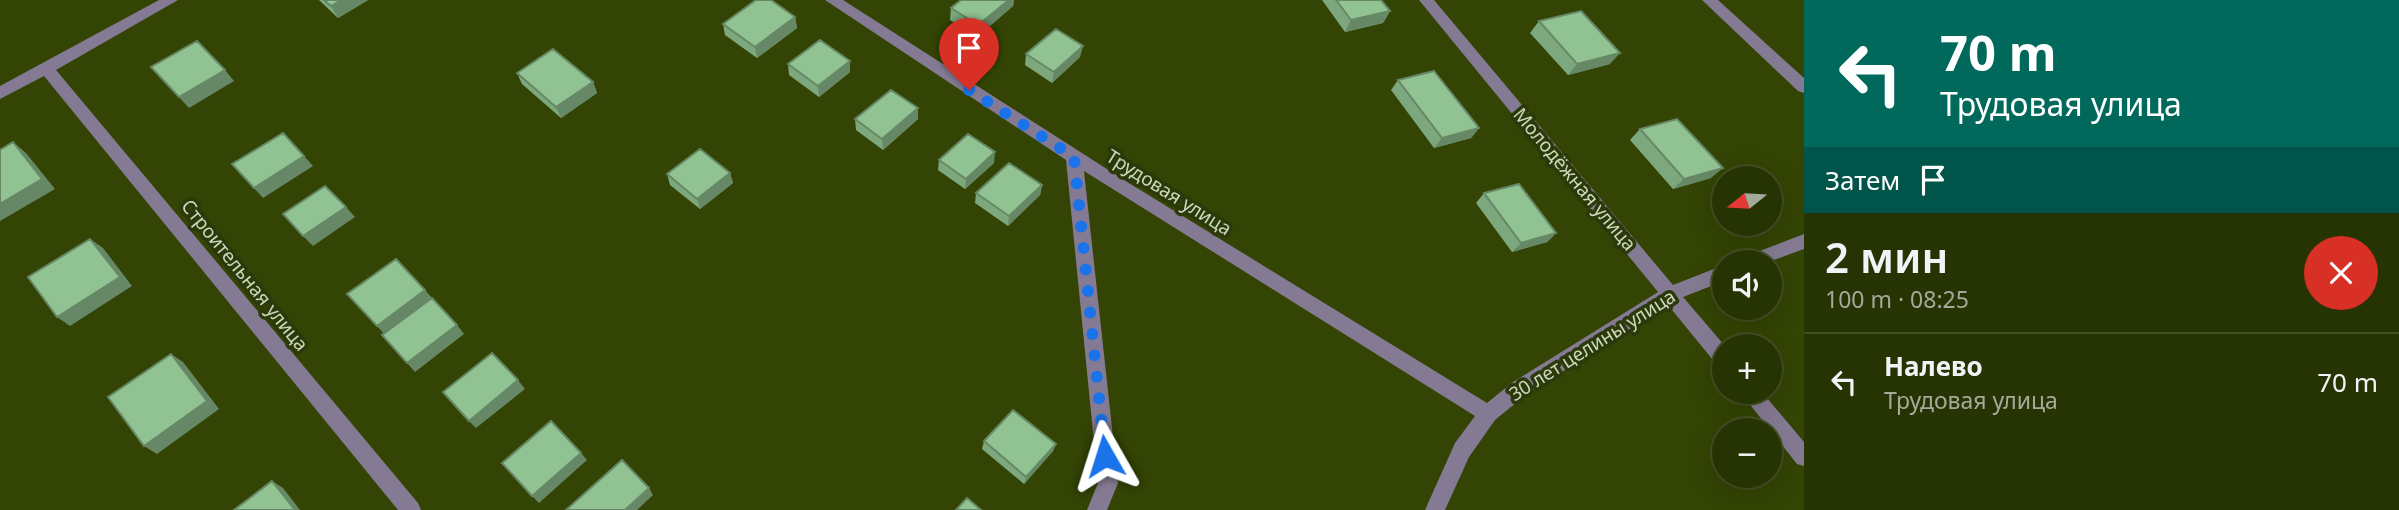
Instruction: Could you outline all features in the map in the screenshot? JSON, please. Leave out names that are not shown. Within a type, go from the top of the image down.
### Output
[{"type":"street","points":[[0,93],[171,0]]},
{"type":"street","name":"Трудовая улица","points":[[832,0],[1074,157],[1488,414]]},
{"type":"street","name":"Молодёжная улица","points":[[1426,0],[1712,345]]},
{"type":"street","points":[[1709,0],[1804,88]]},
{"type":"street","name":"Строительная улица","points":[[46,68],[411,510]]},
{"type":"street","points":[[1074,157],[1108,483],[1097,510]]},
{"type":"street","points":[[1782,250],[1804,242]]},
{"type":"street","name":"30 лет целины улица","points":[[1435,510],[1462,450],[1488,414],[1520,388],[1670,294],[1712,278]]},
{"type":"street","points":[[1761,404],[1804,457]]},
{"type":"building","points":[[324,0],[342,0],[331,6]]},
{"type":"building","points":[[756,0],[771,0],[795,17],[755,47],[723,24]]},
{"type":"building","points":[[961,0],[1009,0],[978,25],[951,8]]},
{"type":"building","points":[[1336,0],[1381,0],[1390,11],[1351,20]]},
{"type":"building","points":[[1581,11],[1620,53],[1577,64],[1539,21]]},
{"type":"building","points":[[1056,29],[1083,46],[1054,72],[1026,54]]},
{"type":"building","points":[[820,40],[850,61],[818,86],[788,64]]},
{"type":"building","points":[[197,41],[225,70],[179,97],[151,67]]},
{"type":"building","points":[[553,49],[593,82],[556,107],[517,73]]},
{"type":"building","points":[[1434,71],[1479,128],[1442,138],[1398,80]]},
{"type":"building","points":[[891,90],[918,108],[882,139],[855,119]]},
{"type":"building","points":[[1677,119],[1721,166],[1712,166],[1712,171],[1684,179],[1640,129]]},
{"type":"building","points":[[283,133],[304,156],[254,188],[232,164]]},
{"type":"building","points":[[968,134],[995,152],[966,179],[939,160]]},
{"type":"building","points":[[13,142],[42,179],[0,204],[0,150]]},
{"type":"building","points":[[700,149],[730,173],[697,199],[667,174]]},
{"type":"building","points":[[1009,163],[1042,185],[1009,216],[976,193]]},
{"type":"building","points":[[1519,184],[1556,233],[1521,243],[1484,193]]},
{"type":"building","points":[[325,186],[346,207],[303,236],[283,214]]},
{"type":"building","points":[[90,239],[120,277],[57,317],[28,277]]},
{"type":"building","points":[[396,259],[425,290],[377,326],[347,294]]},
{"type":"building","points":[[432,298],[457,325],[407,363],[382,335]]},
{"type":"building","points":[[492,353],[518,380],[469,421],[443,392]]},
{"type":"building","points":[[171,354],[207,401],[144,446],[108,397]]},
{"type":"building","points":[[1013,410],[1056,444],[1026,477],[984,441]]},
{"type":"building","points":[[551,421],[581,453],[532,496],[502,463]]},
{"type":"building","points":[[622,460],[649,488],[625,510],[566,510]]},
{"type":"building","points":[[272,481],[295,510],[234,510]]},
{"type":"building","points":[[967,498],[981,510],[956,510]]},
{"type":"route","points":[[969,90],[1074,157],[1105,456]]}]
